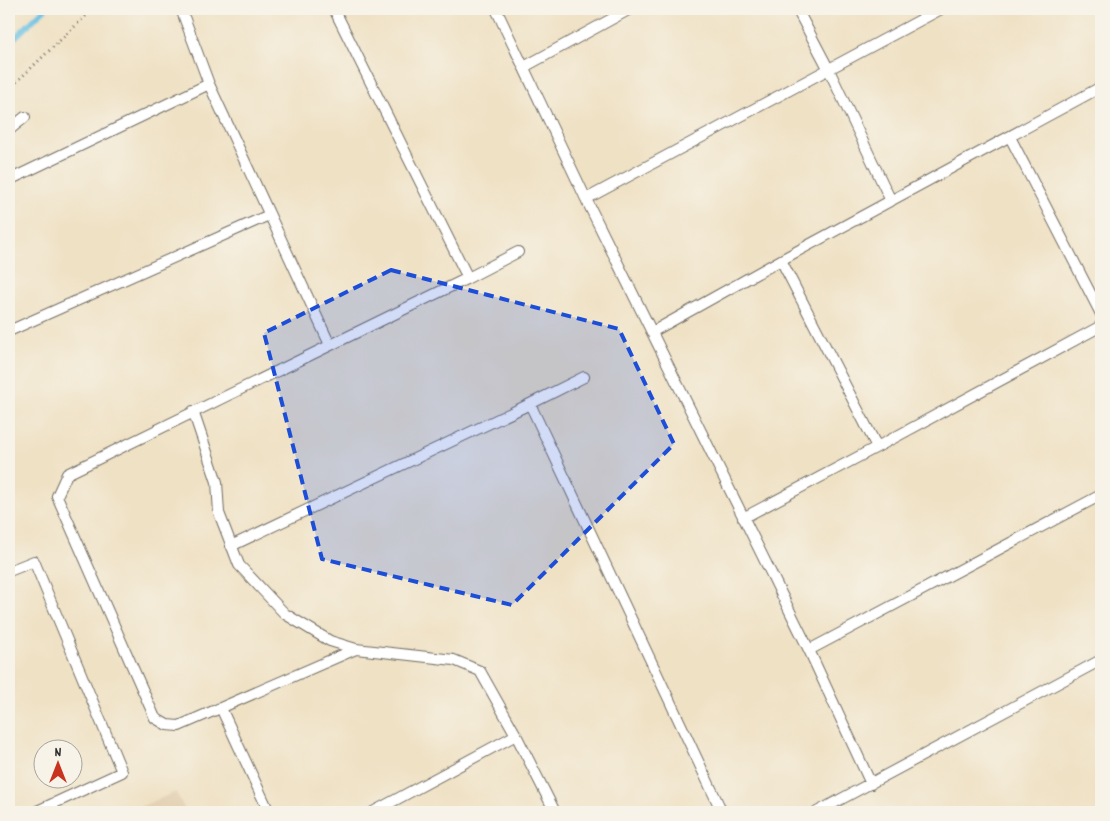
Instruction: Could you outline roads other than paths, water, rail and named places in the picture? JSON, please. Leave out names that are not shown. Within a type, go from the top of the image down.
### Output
[{"type":"lane","points":[[181,9],[209,84],[330,345]]},
{"type":"lane","points":[[334,9],[468,278]]},
{"type":"lane","points":[[496,9],[586,199],[809,650],[871,784]]},
{"type":"lane","points":[[524,67],[630,9]]},
{"type":"lane","points":[[797,9],[829,70],[891,200]]},
{"type":"lane","points":[[586,199],[941,9]]},
{"type":"lane","points":[[9,180],[209,84]]},
{"type":"lane","points":[[652,332],[1101,87]]},
{"type":"lane","points":[[9,130],[25,117]]},
{"type":"lane","points":[[1010,137],[1101,314]]},
{"type":"lane","points":[[9,331],[269,215]]},
{"type":"lane","points":[[356,649],[179,726],[167,725],[155,718],[57,496],[67,474],[518,252]]},
{"type":"lane","points":[[781,260],[877,447]]},
{"type":"lane","points":[[743,518],[1101,326]]},
{"type":"lane","points":[[231,546],[584,377]]},
{"type":"lane","points":[[530,404],[722,812]]},
{"type":"lane","points":[[193,412],[217,482],[219,513],[239,565],[285,614],[330,640],[356,649],[454,660],[480,672],[516,735],[555,812]]},
{"type":"lane","points":[[809,650],[1101,494]]},
{"type":"lane","points":[[9,571],[34,560],[122,772],[34,812]]},
{"type":"lane","points":[[818,812],[1101,660]]},
{"type":"lane","points":[[221,708],[269,812]]},
{"type":"lane","points":[[373,812],[516,735]]},
{"type":"waterway","points":[[9,43],[45,9]]}]
